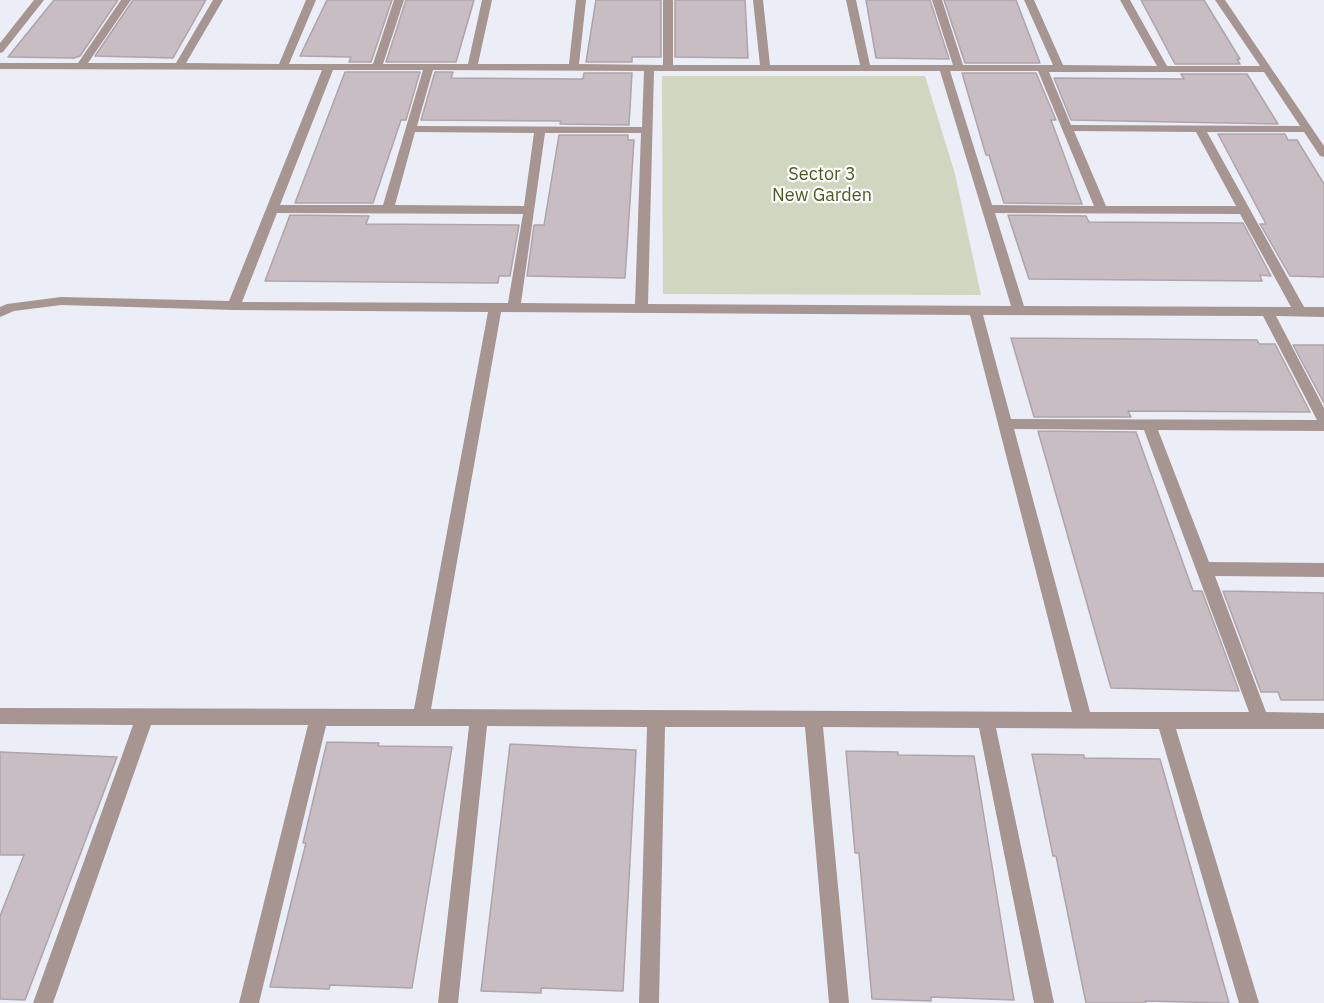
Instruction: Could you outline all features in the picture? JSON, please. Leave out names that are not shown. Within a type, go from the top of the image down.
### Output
[{"type":"street","points":[[0,50],[39,0]]},
{"type":"street","points":[[81,66],[126,0]]},
{"type":"street","points":[[180,66],[218,0]]},
{"type":"street","points":[[282,66],[312,0]]},
{"type":"street","points":[[377,66],[399,0]]},
{"type":"street","points":[[472,67],[487,0]]},
{"type":"street","points":[[574,67],[581,0]]},
{"type":"street","points":[[668,0],[668,67]]},
{"type":"street","points":[[758,0],[765,68]]},
{"type":"street","points":[[851,0],[866,68]]},
{"type":"street","points":[[937,0],[959,68]]},
{"type":"street","points":[[1029,0],[1059,68]]},
{"type":"street","points":[[1125,0],[1164,69]]},
{"type":"street","points":[[1220,0],[1324,154]]},
{"type":"street","points":[[0,66],[1267,69]]},
{"type":"street","points":[[234,306],[329,66]]},
{"type":"street","points":[[388,209],[429,67]]},
{"type":"street","points":[[641,308],[649,67]]},
{"type":"street","points":[[944,68],[1019,310]]},
{"type":"street","points":[[1042,68],[1102,210]]},
{"type":"street","points":[[1068,128],[1307,129]]},
{"type":"street","points":[[411,129],[647,130]]},
{"type":"street","points":[[514,307],[540,129]]},
{"type":"street","points":[[1200,129],[1300,312]]},
{"type":"street","points":[[273,209],[529,210]]},
{"type":"street","points":[[988,209],[1244,210]]},
{"type":"street","points":[[0,312],[12,308],[61,301],[234,306],[1324,312]]},
{"type":"street","points":[[421,717],[495,307]]},
{"type":"street","points":[[975,310],[1083,720]]},
{"type":"street","points":[[1005,424],[1324,423],[1267,311]]},
{"type":"street","points":[[1149,424],[1261,721]]},
{"type":"street","points":[[1204,569],[1324,570]]},
{"type":"street","points":[[0,717],[1324,721]]},
{"type":"street","points":[[43,1003],[145,717]]},
{"type":"street","points":[[249,1003],[319,717]]},
{"type":"street","points":[[448,1003],[479,718]]},
{"type":"street","points":[[649,1003],[656,718]]},
{"type":"street","points":[[813,719],[839,1003]]},
{"type":"street","points":[[986,720],[1044,1003]]},
{"type":"street","points":[[1165,720],[1249,1003]]},
{"type":"green space","name":"Sector 3 New Garden","points":[[662,76],[925,76],[955,174],[981,295],[663,294]]},
{"type":"building","points":[[54,0],[118,0],[80,56],[74,58],[8,57]]},
{"type":"building","points":[[133,0],[206,0],[173,58],[95,56]]},
{"type":"building","points":[[327,0],[392,0],[371,62],[349,62],[351,57],[300,56]]},
{"type":"building","points":[[406,0],[474,0],[456,62],[386,62]]},
{"type":"building","points":[[596,0],[661,0],[661,57],[632,57],[632,62],[586,62]]},
{"type":"building","points":[[675,0],[745,0],[748,58],[675,57]]},
{"type":"building","points":[[866,0],[930,0],[949,59],[876,58]]},
{"type":"building","points":[[944,0],[1016,0],[1040,63],[965,63]]},
{"type":"building","points":[[1141,0],[1204,0],[1240,59],[1237,59],[1240,64],[1175,64]]},
{"type":"building","points":[[345,72],[420,72],[406,120],[401,120],[373,203],[295,203]]},
{"type":"building","points":[[435,72],[453,72],[451,78],[575,79],[583,79],[584,73],[632,73],[629,125],[560,124],[561,121],[421,120]]},
{"type":"building","points":[[962,73],[1036,73],[1056,120],[1051,120],[1082,204],[1004,203],[989,155],[986,155]]},
{"type":"building","points":[[1181,74],[1247,74],[1278,124],[1071,120],[1054,78],[1184,79]]},
{"type":"building","points":[[1218,134],[1285,134],[1288,140],[1297,140],[1324,184],[1324,277],[1290,276],[1260,224],[1266,224]]},
{"type":"building","points":[[559,135],[628,135],[628,140],[634,140],[625,278],[527,276],[534,225],[544,225]]},
{"type":"building","points":[[290,215],[369,216],[366,224],[519,225],[510,276],[499,276],[498,283],[265,281]]},
{"type":"building","points":[[1008,215],[1086,216],[1089,222],[1243,223],[1271,276],[1260,275],[1262,281],[1029,279]]},
{"type":"building","points":[[1011,338],[1257,340],[1259,344],[1275,344],[1310,412],[1128,411],[1131,417],[1034,417]]},
{"type":"building","points":[[1293,345],[1324,345],[1324,403]]},
{"type":"building","points":[[1038,431],[1136,432],[1193,591],[1202,591],[1239,691],[1111,688]]},
{"type":"building","points":[[1223,591],[1324,593],[1324,700],[1281,700],[1278,692],[1261,692]]},
{"type":"building","points":[[327,742],[379,743],[378,746],[452,747],[412,988],[330,985],[329,989],[270,987],[306,843],[303,843]]},
{"type":"building","points":[[510,744],[636,750],[623,991],[541,988],[541,993],[481,991]]},
{"type":"building","points":[[846,751],[898,752],[898,755],[974,756],[1014,1000],[931,997],[931,1001],[872,999],[859,853],[855,853]]},
{"type":"building","points":[[0,752],[117,757],[25,1000],[0,999],[0,916],[24,855],[0,855]]},
{"type":"building","points":[[1032,754],[1084,755],[1084,758],[1160,759],[1229,1003],[1145,1001],[1146,1003],[1086,1003],[1056,856],[1053,856]]}]
